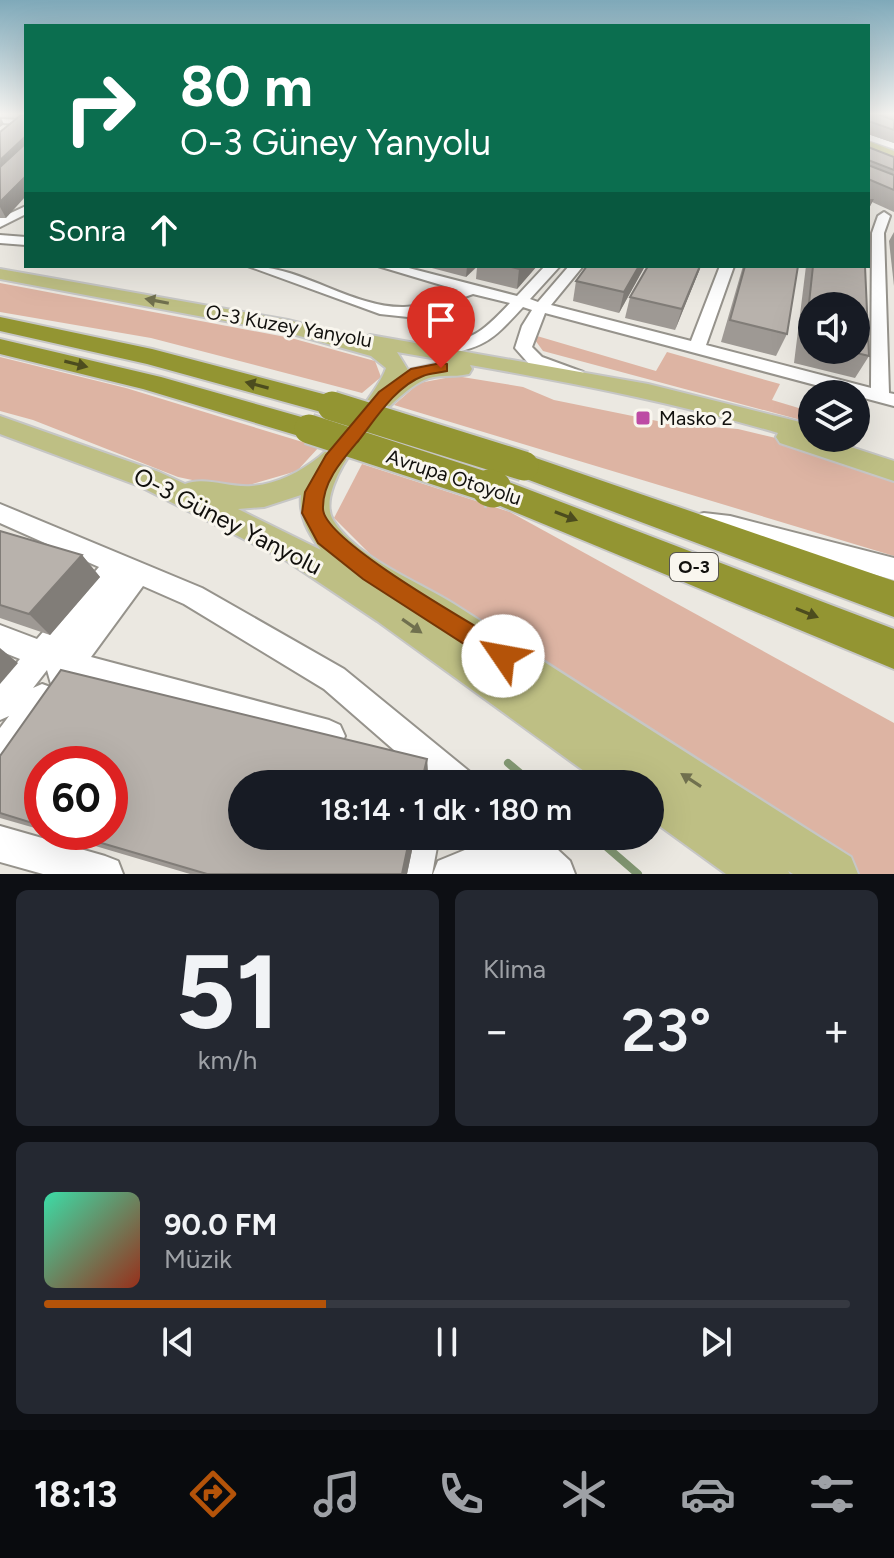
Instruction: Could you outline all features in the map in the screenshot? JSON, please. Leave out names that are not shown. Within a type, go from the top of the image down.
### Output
[{"type":"highway","name":"Avrupa Otoyolu","points":[[0,324],[152,357],[332,406],[524,466],[894,599]]},
{"type":"highway","name":"Avrupa Otoyolu","points":[[0,346],[151,383],[309,429],[493,489],[894,649]]},
{"type":"main road","points":[[875,155],[894,162]]},
{"type":"main road","name":"O-3 Kuzey Yanyolu","points":[[0,274],[584,379],[718,408],[798,430]]},
{"type":"main road","points":[[288,326],[379,351],[391,358],[397,368],[396,378],[385,396]]},
{"type":"main road","points":[[385,396],[417,372],[458,368],[711,417],[894,471]]},
{"type":"main road","name":"O-3 Güney Yanyolu","points":[[385,396],[332,459],[315,492],[312,513],[326,536],[753,858]]},
{"type":"main road","name":"O-3 Güney Yanyolu","points":[[0,425],[149,479],[298,552],[389,610],[618,770]]},
{"type":"main road","points":[[869,452],[894,460]]},
{"type":"main road","points":[[149,479],[220,499],[266,497],[291,490],[332,459]]},
{"type":"main road","points":[[664,802],[753,858],[834,874]]},
{"type":"street","points":[[400,268],[887,398],[880,234],[889,218],[870,209]]},
{"type":"street","points":[[0,223],[24,210]]},
{"type":"street","points":[[0,239],[24,241]]},
{"type":"street","points":[[261,268],[380,309],[408,312],[473,289]]},
{"type":"street","points":[[435,352],[473,344],[492,331],[551,268]]},
{"type":"street","points":[[574,268],[543,307],[524,337],[523,348],[536,361],[584,379]]},
{"type":"street","points":[[697,348],[726,268]]},
{"type":"street","points":[[0,513],[193,596],[334,679],[434,770]]},
{"type":"street","points":[[678,519],[730,525],[894,569]]},
{"type":"street","points":[[0,753],[56,660],[127,568]]},
{"type":"street","points":[[0,638],[56,660],[368,746],[424,770]]},
{"type":"street","points":[[0,705],[56,660]]},
{"type":"street","points":[[0,844],[105,874]]},
{"type":"street","points":[[414,874],[419,850]]},
{"type":"street","points":[[532,850],[554,870]]},
{"type":"street","points":[[451,874],[498,855],[554,870]]},
{"type":"shaded area","points":[[0,283],[291,338],[375,361],[381,377],[362,393],[151,338],[0,312]]},
{"type":"shaded area","points":[[537,336],[656,371],[667,352],[780,384],[772,400],[798,408],[798,419],[543,351],[535,340]]},
{"type":"shaded area","points":[[0,357],[126,388],[319,447],[297,471],[235,489],[178,477],[33,420],[0,411]]},
{"type":"shaded area","points":[[456,376],[523,387],[554,400],[672,424],[738,429],[798,444],[798,452],[822,452],[894,477],[894,556],[394,405],[419,383]]},
{"type":"shaded area","points":[[362,464],[510,512],[894,723],[894,874],[837,874],[382,566],[334,518]]},
{"type":"building","points":[[13,155],[24,155],[24,178],[0,202],[0,167]]},
{"type":"building","points":[[870,155],[894,157],[894,170],[870,161]]},
{"type":"building","points":[[870,166],[894,175],[894,190],[870,180]]},
{"type":"building","points":[[586,268],[638,268],[624,292],[576,281]]},
{"type":"building","points":[[647,268],[699,268],[682,309],[630,297]]},
{"type":"building","points":[[744,268],[798,268],[787,334],[730,320]]},
{"type":"building","points":[[813,268],[865,268],[866,292],[810,292]]},
{"type":"building","points":[[0,531],[82,555],[29,614],[0,605]]},
{"type":"building","points":[[61,670],[427,759],[424,770],[228,770],[228,850],[407,850],[402,874],[207,874],[125,850],[128,850],[128,746],[24,746],[24,820],[0,813],[0,756]]},
{"type":"waterway","points":[[508,763],[516,770]]},
{"type":"waterway","points":[[610,850],[638,874]]},
{"type":"place","name":"Masko 2","points":[[643,418]]},
{"type":"route","points":[[441,368],[417,372],[385,396],[332,459],[315,492],[312,513],[326,536],[371,572],[503,656]]}]
